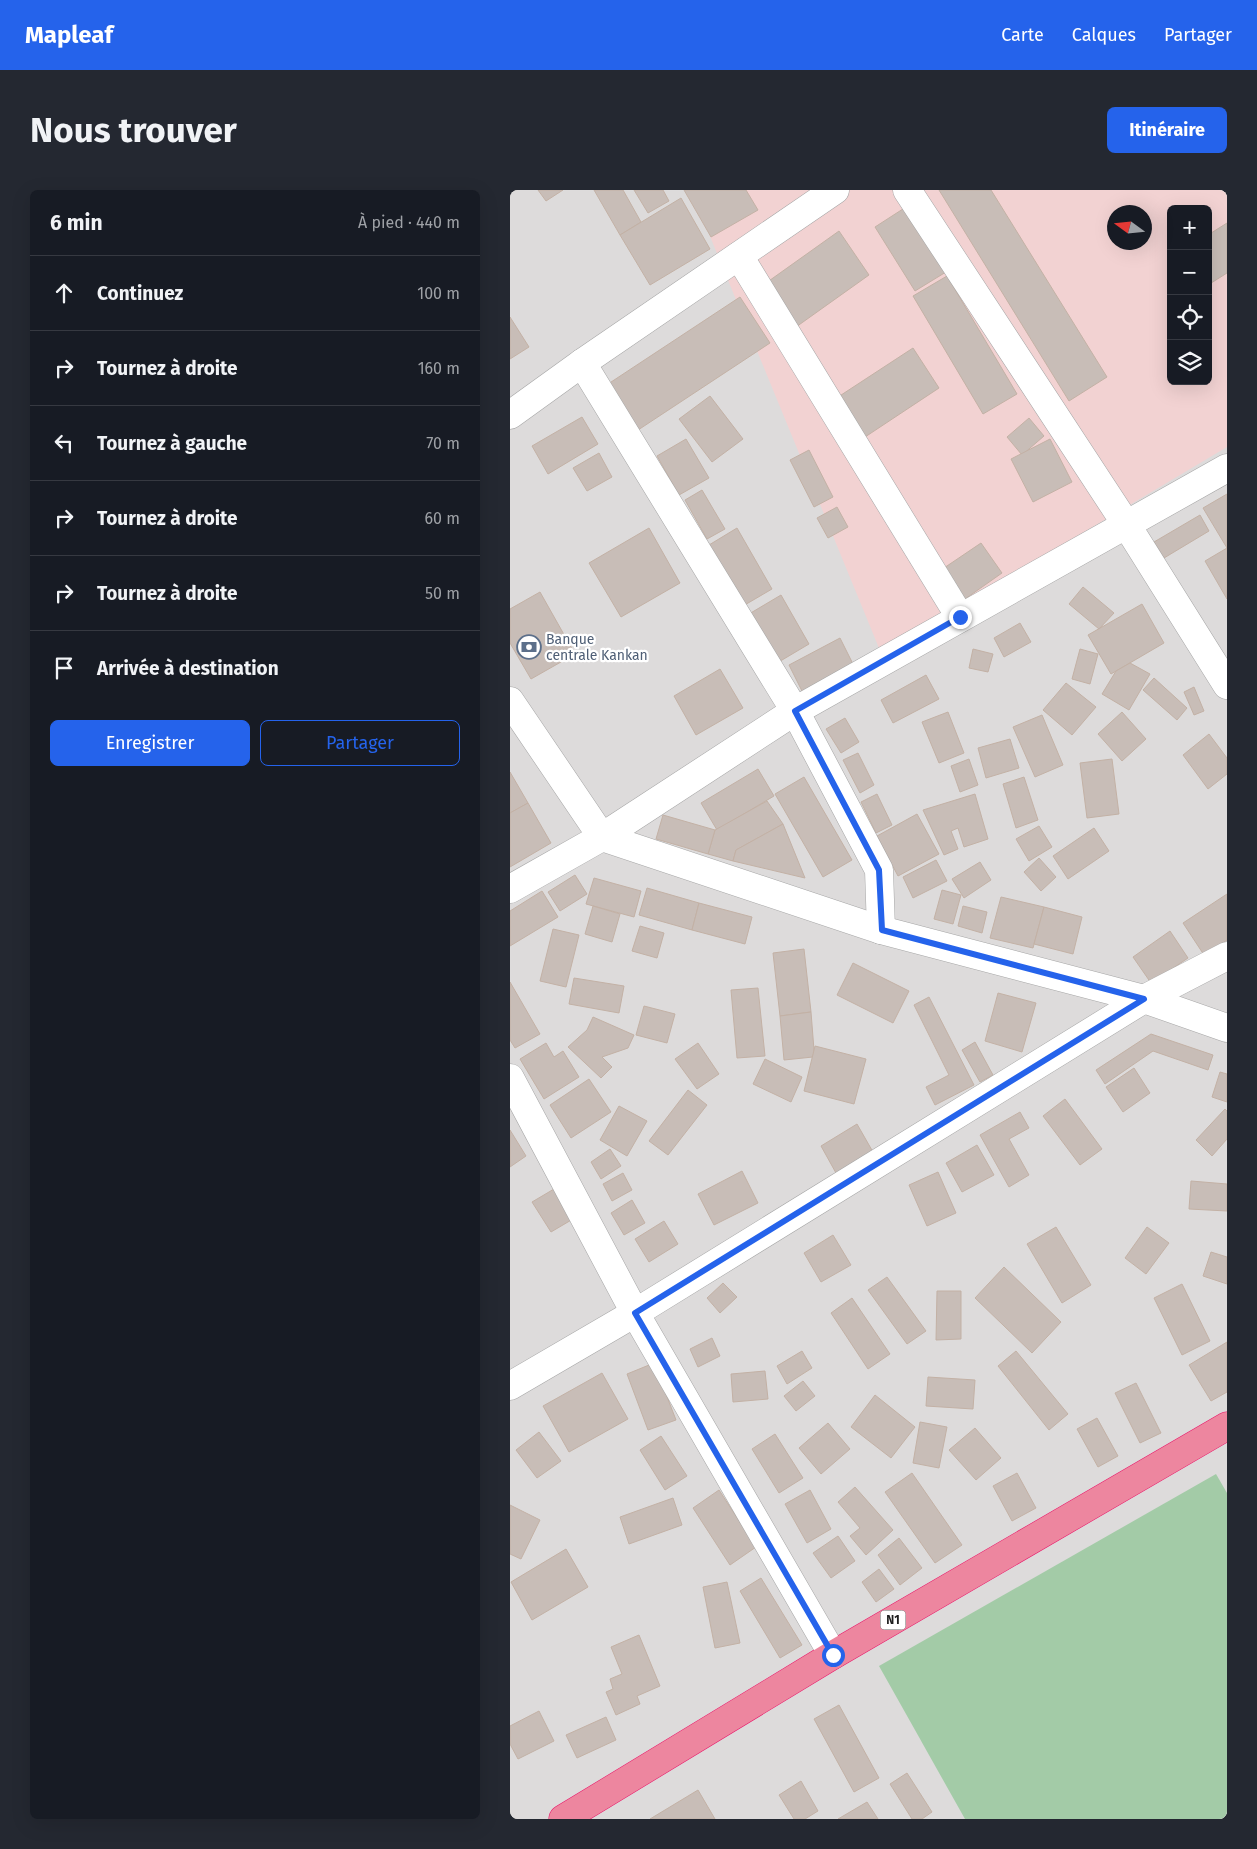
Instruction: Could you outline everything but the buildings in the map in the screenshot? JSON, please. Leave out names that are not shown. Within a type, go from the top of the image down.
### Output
[{"type":"highway","name":"N1","points":[[563,1819],[833,1655],[1227,1426]]},
{"type":"street","points":[[510,415],[582,362],[835,190]]},
{"type":"street","points":[[907,190],[1126,524],[1227,685]]},
{"type":"street","points":[[739,256],[960,617]]},
{"type":"street","points":[[582,362],[795,711],[879,870],[882,930]]},
{"type":"street","points":[[510,889],[602,837],[795,711],[1227,468]]},
{"type":"street","points":[[510,701],[602,837],[882,930],[1144,999],[1227,1028]]},
{"type":"street","points":[[510,1386],[635,1313],[1144,999],[1227,956]]},
{"type":"street","points":[[510,1078],[635,1313],[833,1655]]},
{"type":"shaded area","points":[[510,190],[1227,190],[1227,1819],[510,1819]]},
{"type":"shaded area","points":[[691,190],[1227,190],[1227,447],[881,653]]},
{"type":"green space","points":[[1216,1474],[1227,1493],[1227,1819],[965,1819],[879,1666]]},
{"type":"place","name":"Banque centrale Kankan","points":[[529,647]]},
{"type":"route","points":[[833,1655],[635,1313],[1144,999],[882,930],[879,870],[795,711],[960,617]]}]
